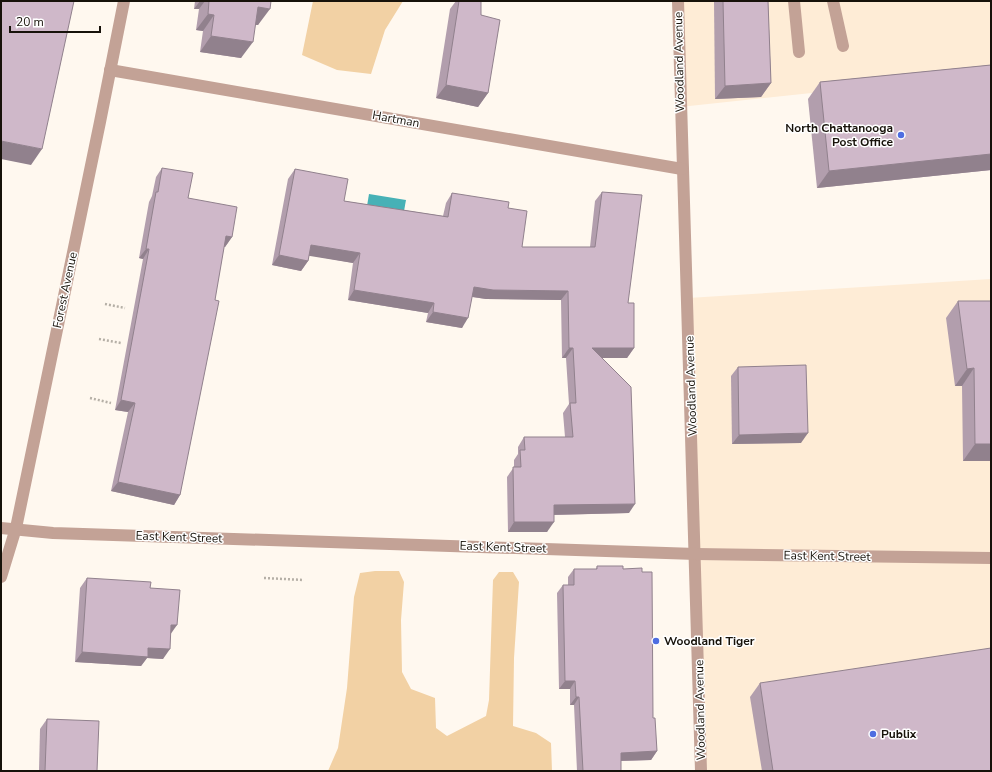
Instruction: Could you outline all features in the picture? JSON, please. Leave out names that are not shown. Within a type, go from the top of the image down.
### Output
[{"type":"street","name":"Forest Avenue","points":[[1,577],[16,528],[124,1]]},
{"type":"street","name":"Woodland Avenue","points":[[678,1],[682,168],[696,554],[701,771]]},
{"type":"street","points":[[794,1],[799,52]]},
{"type":"street","points":[[833,1],[843,46]]},
{"type":"street","name":"Hartman","points":[[110,70],[682,168]]},
{"type":"street","name":"East Kent Street","points":[[1,528],[16,528],[61,533],[696,554],[991,558]]},
{"type":"path","points":[[105,304],[125,308]]},
{"type":"path","points":[[99,339],[121,343]]},
{"type":"path","points":[[90,398],[111,403]]},
{"type":"path","points":[[264,578],[304,580]]},
{"type":"shaded area","points":[[313,1],[403,1],[385,30],[371,74],[337,70],[302,55]]},
{"type":"shaded area","points":[[678,1],[991,1],[991,74],[680,107]]},
{"type":"shaded area","points":[[991,279],[991,771],[701,771],[688,298]]},
{"type":"shaded area","points":[[375,571],[399,571],[404,582],[401,620],[402,672],[411,689],[435,698],[436,728],[447,736],[486,716],[489,700],[493,580],[499,572],[513,572],[519,582],[514,658],[513,726],[536,733],[551,743],[552,771],[328,771],[338,748],[347,688],[354,597],[360,573]]},
{"type":"water","points":[[369,194],[406,200],[404,211],[366,212]]},
{"type":"building","points":[[1,1],[74,1],[42,149],[1,141]]},
{"type":"building","points":[[209,1],[271,1],[270,9],[258,7],[253,42],[211,36],[214,15],[208,14]]},
{"type":"building","points":[[459,1],[481,1],[481,15],[500,20],[488,93],[446,85]]},
{"type":"building","points":[[723,1],[768,1],[771,83],[725,86]]},
{"type":"building","name":"North Chattanooga Post Office","points":[[991,65],[991,154],[829,171],[820,82]]},
{"type":"building","points":[[162,168],[193,173],[188,198],[237,207],[232,237],[226,236],[215,300],[219,301],[180,495],[118,482],[135,403],[121,400],[149,249],[146,249],[156,192],[158,192]]},
{"type":"building","points":[[295,169],[348,179],[344,201],[448,217],[452,193],[509,202],[508,208],[527,211],[522,247],[595,247],[602,192],[642,195],[628,303],[634,303],[634,348],[592,348],[631,387],[635,504],[554,505],[554,522],[514,522],[513,467],[521,467],[520,450],[525,450],[524,437],[573,437],[570,403],[576,403],[573,348],[569,348],[568,291],[493,290],[474,287],[468,318],[433,312],[434,303],[354,290],[360,253],[311,245],[308,261],[279,255]]},
{"type":"building","points":[[958,301],[991,301],[991,444],[975,444],[974,368],[967,369]]},
{"type":"building","points":[[806,365],[808,433],[739,435],[738,367]]},
{"type":"building","points":[[597,566],[623,566],[623,569],[642,568],[642,572],[652,572],[653,718],[655,718],[657,751],[621,753],[621,771],[583,771],[579,697],[576,697],[575,681],[565,681],[563,585],[574,585],[574,569],[597,569]]},
{"type":"building","points":[[87,578],[151,582],[150,588],[180,590],[177,625],[171,625],[170,649],[148,648],[148,657],[82,652]]},
{"type":"building","name":"Publix","points":[[991,648],[991,771],[773,771],[760,683]]},
{"type":"building","points":[[47,719],[99,721],[97,771],[45,771]]},
{"type":"place","name":"North Chattanooga Post Office","points":[[901,135]]},
{"type":"place","name":"Woodland Tiger","points":[[656,641]]},
{"type":"place","name":"Publix","points":[[873,734]]}]
